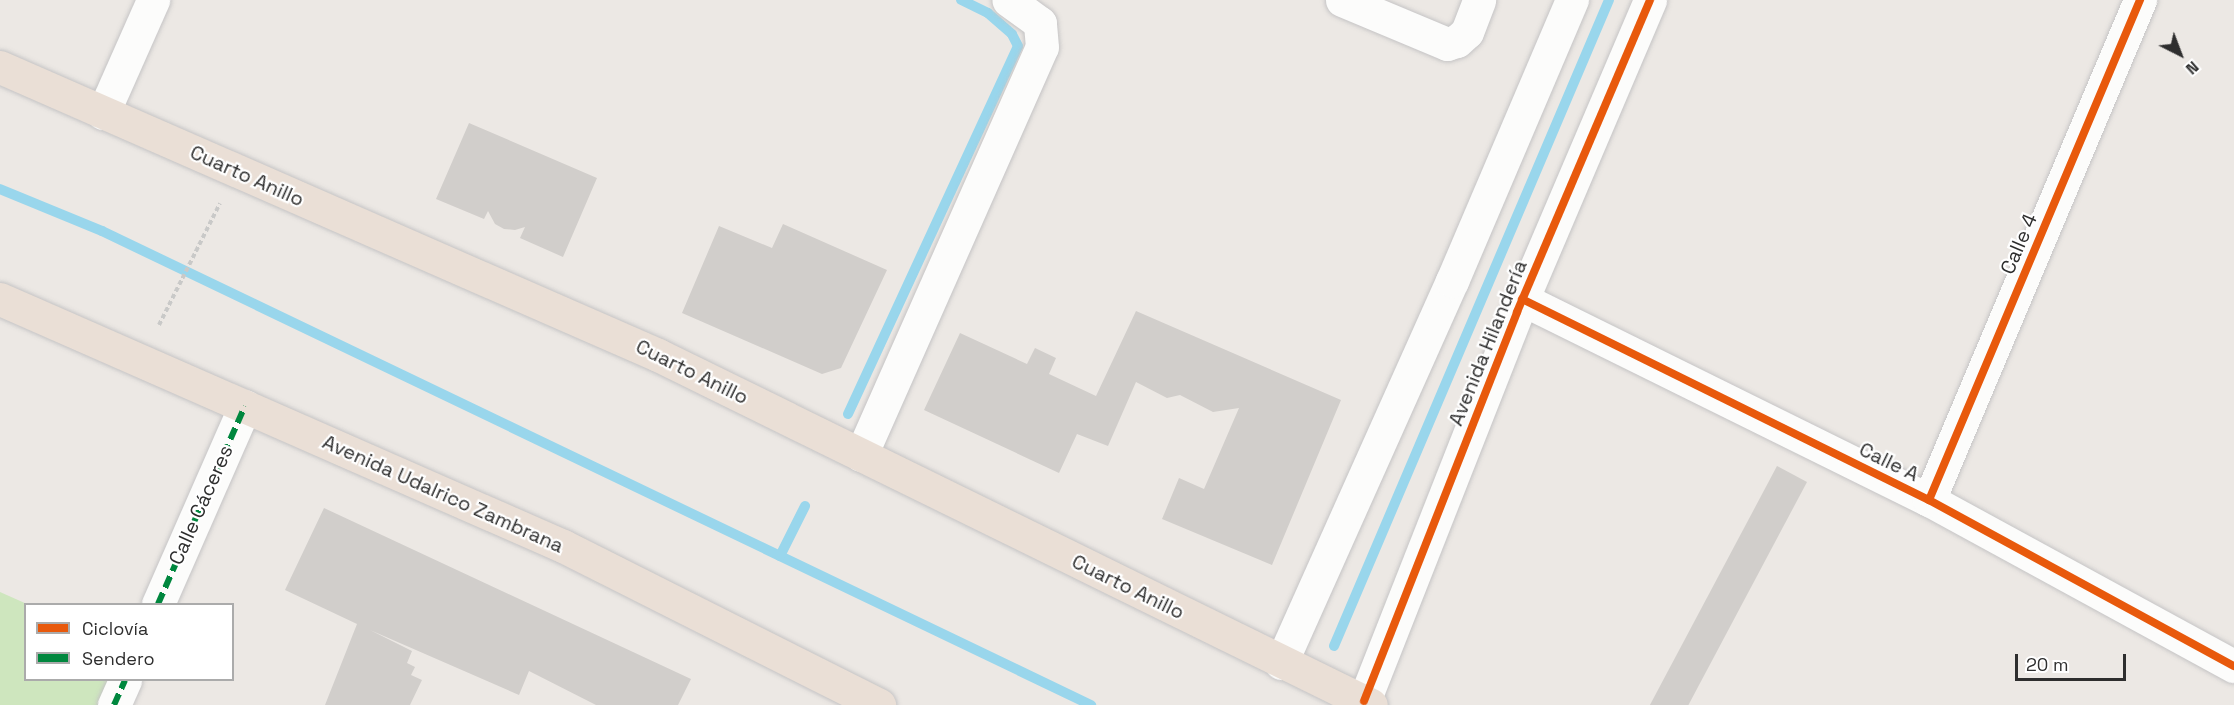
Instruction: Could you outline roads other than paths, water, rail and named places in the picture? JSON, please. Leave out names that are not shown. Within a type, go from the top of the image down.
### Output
[{"type":"highway","name":"Cuarto Anillo","points":[[0,68],[658,355],[1281,663],[1367,703]]},
{"type":"highway","name":"Avenida Udalrico Zambrana","points":[[0,299],[563,546],[879,705]]},
{"type":"street","points":[[103,113],[153,0]]},
{"type":"street","points":[[861,455],[1042,47],[1040,23],[1008,0]]},
{"type":"street","points":[[1342,0],[1447,44],[1457,41],[1467,32],[1479,0]]},
{"type":"street","points":[[1281,663],[1447,291],[1572,0]]},
{"type":"street","name":"Avenida Hilandería","points":[[1367,703],[1522,299],[1650,0]]},
{"type":"street","name":"Calle 4","points":[[1929,500],[2140,0]]},
{"type":"street","name":"Calle A","points":[[1522,299],[1929,500],[2234,666]]},
{"type":"street","name":"Calle Cáceres","points":[[158,603],[245,406]]},
{"type":"street","points":[[114,705],[125,681]]},
{"type":"waterway","points":[[848,414],[1018,46],[1012,34],[988,13],[961,0]]},
{"type":"waterway","points":[[1334,646],[1609,0]]},
{"type":"waterway","points":[[0,189],[102,231],[1091,705]]},
{"type":"waterway","points":[[780,556],[805,506]]}]
